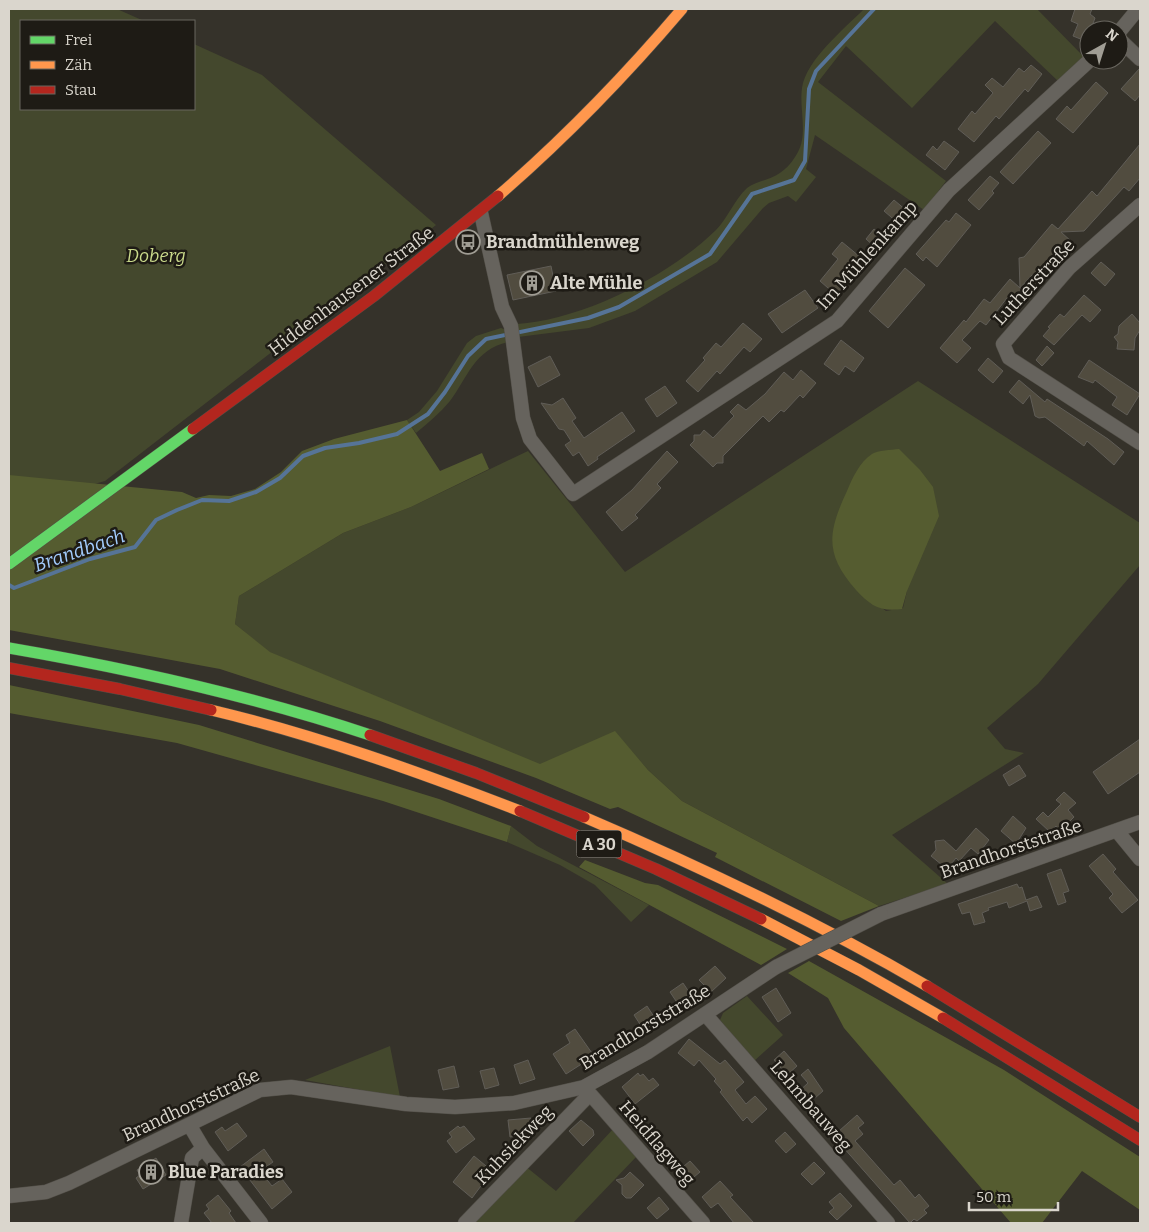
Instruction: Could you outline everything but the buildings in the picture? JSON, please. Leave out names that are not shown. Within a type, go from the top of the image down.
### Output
[{"type":"main road","name":"Hiddenhausener Straße","points":[[11,563],[359,309],[481,213],[565,137],[620,80],[682,9]]},
{"type":"main road","name":"A 30","points":[[9,648],[98,663],[207,688],[344,727],[470,770],[599,822],[773,902],[863,950],[1031,1047],[1140,1117]]},
{"type":"main road","name":"A 30","points":[[9,668],[95,684],[203,708],[336,746],[463,788],[551,824],[630,857],[748,913],[860,971],[1020,1063],[1140,1140]]},
{"type":"street","points":[[1129,20],[1138,9]]},
{"type":"street","points":[[1129,49],[1140,59]]},
{"type":"street","name":"Im Mühlenkamp","points":[[481,213],[502,307],[511,326],[523,418],[530,440],[573,494],[837,321],[949,190],[1079,70]]},
{"type":"street","name":"Lutherstraße","points":[[1140,205],[1069,268],[1003,344],[1009,358],[1140,443]]},
{"type":"street","name":"Brandhorststraße","points":[[9,1196],[46,1192],[190,1126],[260,1090],[275,1087],[291,1087],[406,1104],[455,1107],[514,1103],[587,1090],[776,967],[881,914],[1140,822]]},
{"type":"street","points":[[1117,831],[1140,859]]},
{"type":"street","name":"Lehmbauweg","points":[[705,1014],[888,1223]]},
{"type":"street","name":"Kuhsiekweg","points":[[465,1223],[587,1090]]},
{"type":"street","name":"Heidflagweg","points":[[587,1090],[703,1223]]},
{"type":"street","points":[[190,1126],[203,1148],[261,1223]]},
{"type":"street","points":[[181,1223],[192,1158],[203,1148]]},
{"type":"green space","name":"Doberg","points":[[9,9],[117,9],[142,20],[20,20],[20,110],[195,110],[195,44],[262,75],[436,225],[105,481],[9,508]]},
{"type":"green space","points":[[864,9],[1037,9],[1079,52],[1079,62],[1058,81],[995,21],[912,108],[846,46],[818,82],[946,181],[924,210],[815,135],[806,169],[816,177],[796,202],[788,196],[769,203],[763,208],[717,262],[635,311],[589,328],[518,337],[517,324],[542,321],[596,305],[650,279],[674,264],[716,230],[747,188],[784,170],[792,162],[801,145],[803,129],[801,96],[805,77],[818,56]]},
{"type":"green space","points":[[501,328],[506,330],[508,342],[496,346],[479,358],[450,401],[416,433],[407,420],[419,412],[437,391],[467,343],[476,336]]},
{"type":"green space","points":[[918,381],[1140,523],[1140,565],[1038,684],[987,728],[1005,749],[1024,753],[892,835],[948,884],[879,906],[682,801],[648,770],[615,732],[540,765],[269,652],[235,624],[239,596],[343,533],[411,507],[528,451],[625,572]],"holes":[[[833,546],[907,591],[903,608],[886,611],[846,577],[841,569]]]},
{"type":"green space","points":[[407,420],[440,471],[482,453],[489,469],[411,507],[343,533],[239,596],[235,624],[270,652],[540,764],[615,731],[648,770],[682,801],[879,906],[841,921],[715,857],[717,853],[618,807],[610,809],[536,778],[380,721],[220,669],[9,630],[9,475],[182,492],[196,498],[209,495],[231,496],[255,489],[281,472],[302,451],[334,439]]},
{"type":"green space","points":[[899,449],[920,470],[933,487],[939,516],[907,591],[902,609],[888,610],[871,604],[856,590],[838,565],[832,542],[836,519],[841,506],[849,486],[863,462],[875,453]]},
{"type":"green space","points":[[9,685],[199,725],[439,799],[511,826],[507,842],[383,801],[177,743],[9,713]]},
{"type":"green space","points":[[511,826],[537,846],[649,905],[631,922],[595,885],[560,865],[507,842]]},
{"type":"green space","points":[[585,860],[645,883],[658,885],[787,949],[761,965],[579,867]]},
{"type":"green space","points":[[809,961],[1004,1070],[1140,1157],[1140,1210],[1082,1171],[1042,1223],[1011,1223],[844,1028],[828,998],[788,973]]},
{"type":"green space","points":[[747,996],[783,1035],[754,1061],[720,1020],[723,1013]]},
{"type":"green space","points":[[390,1046],[400,1097],[305,1080]]},
{"type":"green space","points":[[613,1129],[637,1156],[573,1223],[461,1223],[525,1166],[556,1191]]},
{"type":"waterway","name":"Brandbach","points":[[9,585],[14,588],[90,559],[135,547],[156,520],[202,500],[229,501],[256,492],[280,478],[303,456],[325,448],[359,443],[397,434],[428,414],[445,392],[468,356],[486,339],[588,318],[619,307],[710,254],[752,194],[794,180],[805,161],[809,89],[816,71],[874,9]]},
{"type":"traffic: fast","points":[[9,564],[193,429]]},
{"type":"traffic: fast","points":[[9,648],[146,674],[237,696],[370,735]]},
{"type":"traffic: slow","points":[[498,196],[594,106],[682,9]]},
{"type":"traffic: slow","points":[[211,710],[367,755],[520,811]]},
{"type":"traffic: slow","points":[[584,817],[758,896],[927,986]]},
{"type":"traffic: slow","points":[[761,919],[859,970],[943,1018]]},
{"type":"traffic: jam","points":[[193,429],[374,296],[498,196]]},
{"type":"traffic: jam","points":[[9,668],[120,689],[211,710]]},
{"type":"traffic: jam","points":[[370,735],[476,773],[584,817]]},
{"type":"traffic: jam","points":[[520,811],[656,869],[761,919]]},
{"type":"traffic: jam","points":[[927,986],[1140,1117]]},
{"type":"traffic: jam","points":[[943,1018],[1140,1140]]},
{"type":"place","name":"Brandmühlenweg","points":[[468,242]]},
{"type":"place","name":"Alte Mühle","points":[[532,283]]},
{"type":"place","name":"Blue Paradies","points":[[151,1172]]}]
